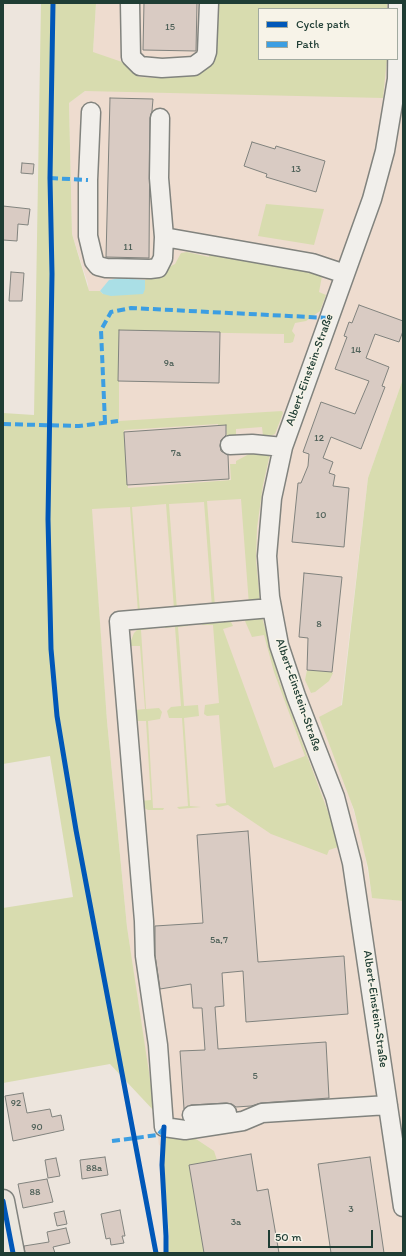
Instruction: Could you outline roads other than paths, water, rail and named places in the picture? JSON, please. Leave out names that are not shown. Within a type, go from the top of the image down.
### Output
[{"type":"main road","points":[[3,1200],[13,1253]]},
{"type":"street","points":[[130,3],[131,57],[140,66],[154,68],[194,66],[205,58],[207,52],[209,3]]},
{"type":"street","name":"Albert-Einstein-Straße","points":[[397,60],[397,79],[390,128],[372,199],[283,447],[274,484],[269,524],[268,571],[271,608],[279,645],[290,679],[334,797],[349,848],[361,913],[403,1207]]},
{"type":"street","points":[[91,112],[88,180],[88,236],[94,261],[98,266],[106,268],[150,270],[158,268],[163,258],[164,236],[159,178],[160,118]]},
{"type":"street","points":[[164,236],[312,263],[345,274]]},
{"type":"street","points":[[230,445],[252,444],[283,447]]},
{"type":"street","points":[[262,1113],[243,1122],[185,1130],[164,1127],[158,1045],[145,956],[144,921],[119,621],[271,608]]},
{"type":"street","points":[[192,1115],[244,1112],[262,1113],[388,1105]]},
{"type":"water","points":[[120,278],[145,280],[145,289],[143,294],[111,296],[103,294],[100,291],[109,280]]}]
